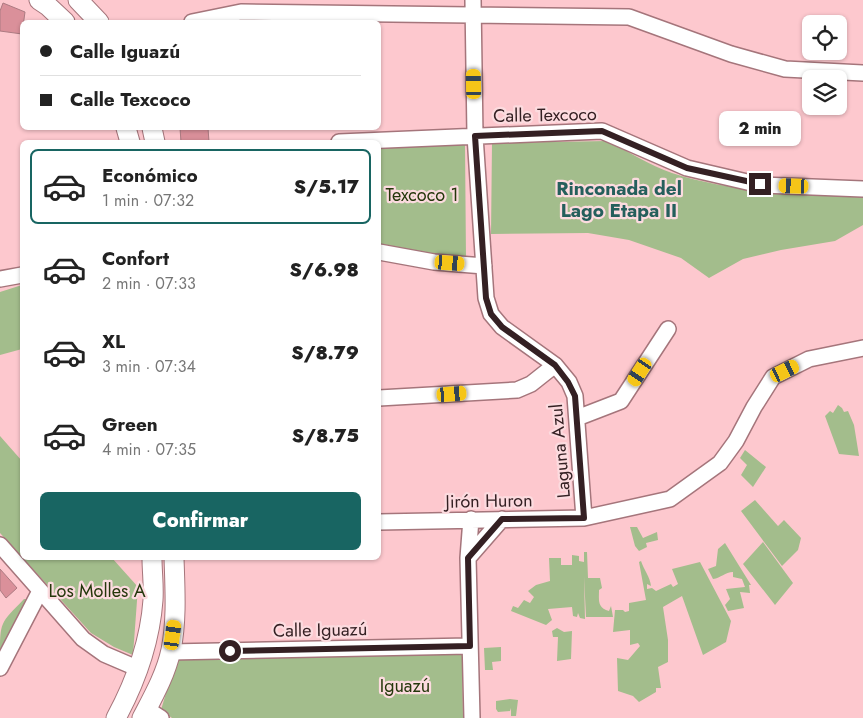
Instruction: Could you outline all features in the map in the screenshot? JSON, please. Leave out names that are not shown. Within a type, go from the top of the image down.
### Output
[{"type":"street","points":[[78,0],[97,20]]},
{"type":"street","points":[[46,2],[63,20]]},
{"type":"street","points":[[202,20],[241,12],[473,7],[629,17],[731,54],[785,69],[863,73]]},
{"type":"street","name":"Laguna Azul","points":[[473,7],[475,136],[486,298],[491,314],[502,327],[555,365],[568,382],[575,396],[584,518]]},
{"type":"street","name":"Calle Texcoco","points":[[381,140],[602,131],[687,168],[760,184],[863,190]]},
{"type":"street","points":[[381,252],[434,262],[484,266]]},
{"type":"street","points":[[0,279],[20,274]]},
{"type":"street","points":[[577,418],[622,401],[668,329]]},
{"type":"street","name":"Jirón Huron","points":[[381,522],[584,518],[670,499],[720,463],[736,441],[772,377],[809,359],[863,348]]},
{"type":"street","points":[[381,398],[517,390],[531,384],[555,365]]},
{"type":"street","points":[[471,519],[468,558],[472,718]]},
{"type":"street","points":[[468,558],[502,519]]},
{"type":"street","points":[[0,544],[83,639],[104,654],[139,670]]},
{"type":"street","points":[[116,718],[139,670],[149,631],[153,599],[152,560]]},
{"type":"street","points":[[150,715],[170,652],[175,618],[174,560]]},
{"type":"street","points":[[0,668],[40,591]]},
{"type":"street","name":"Calle Iguazú","points":[[170,652],[470,646]]},
{"type":"green space","points":[[607,141],[664,170],[695,180],[766,191],[863,195],[863,225],[835,241],[781,250],[743,259],[709,278],[681,258],[629,240],[588,233],[491,234],[492,143]]},
{"type":"green space","name":"Texcoco 1","points":[[381,144],[465,144],[466,259],[381,245]]},
{"type":"green space","points":[[20,286],[20,350],[0,355],[0,292]]},
{"type":"green space","points":[[838,405],[844,412],[848,411],[854,425],[859,456],[839,454],[825,416],[830,411],[833,413]]},
{"type":"green space","points":[[0,436],[20,459],[20,555],[0,533]]},
{"type":"green space","points":[[745,450],[766,467],[753,487],[741,475],[747,465],[740,458]]},
{"type":"green space","points":[[755,500],[778,526],[784,520],[801,538],[798,550],[782,566],[741,511]]},
{"type":"green space","points":[[630,527],[637,527],[643,538],[657,532],[658,540],[646,543],[647,547],[639,551],[635,546]]},
{"type":"green space","points":[[763,542],[793,583],[775,605],[743,564]]},
{"type":"green space","points":[[725,543],[751,585],[749,585],[750,593],[740,592],[744,608],[728,611],[725,605],[730,599],[726,589],[745,587],[742,579],[733,577],[733,572],[713,579],[708,569],[716,566],[718,549]]},
{"type":"green space","points":[[584,552],[587,552],[588,578],[600,578],[602,588],[599,590],[599,597],[601,606],[609,611],[611,606],[613,617],[586,617],[584,576],[585,619],[580,618],[578,613],[577,617],[573,616],[572,607],[548,609],[552,620],[546,625],[511,611],[513,606],[518,608],[524,600],[530,603],[534,597],[528,591],[536,585],[550,581],[549,558],[561,558],[561,565],[572,565],[572,555],[579,556],[579,561],[584,562]]},
{"type":"green space","name":"Los Molles A","points":[[25,560],[114,560],[138,587],[133,655],[114,647],[91,633]]},
{"type":"green space","points":[[641,561],[651,586],[647,584],[647,589],[652,588],[656,591],[671,584],[673,587],[678,584],[672,569],[700,562],[731,621],[726,642],[703,655],[682,596],[663,607],[668,640],[668,662],[658,667],[661,688],[656,688],[656,692],[639,702],[633,696],[618,691],[617,658],[628,660],[640,646],[638,643],[630,645],[630,630],[613,632],[615,610],[629,611],[629,603],[646,600],[639,562]]},
{"type":"green space","points":[[24,599],[33,600],[0,657],[0,636],[3,624]]},
{"type":"green space","points":[[557,628],[564,632],[572,631],[571,659],[557,661],[558,637],[553,637],[552,631]]},
{"type":"green space","points":[[501,647],[501,661],[492,662],[493,670],[485,670],[484,648]]},
{"type":"green space","name":"Iguazú","points":[[462,653],[463,718],[172,718],[161,710],[176,659]]},
{"type":"green space","points":[[518,700],[516,716],[511,716],[511,708],[510,711],[498,712],[496,709],[496,701]]},
{"type":"building","points":[[3,3],[25,12],[24,20],[20,20],[20,34],[0,31],[0,11]]},
{"type":"building","points":[[180,130],[208,130],[209,140],[181,140]]},
{"type":"building","points":[[0,569],[17,588],[6,598],[0,590]]},
{"type":"district","name":"Rinconada del Lago Etapa II","points":[[619,199]]},
{"type":"route","points":[[230,651],[470,646],[468,558],[487,534],[502,519],[584,518],[575,396],[568,382],[555,365],[502,327],[491,314],[486,298],[475,136],[602,131],[687,168],[760,184]]}]
